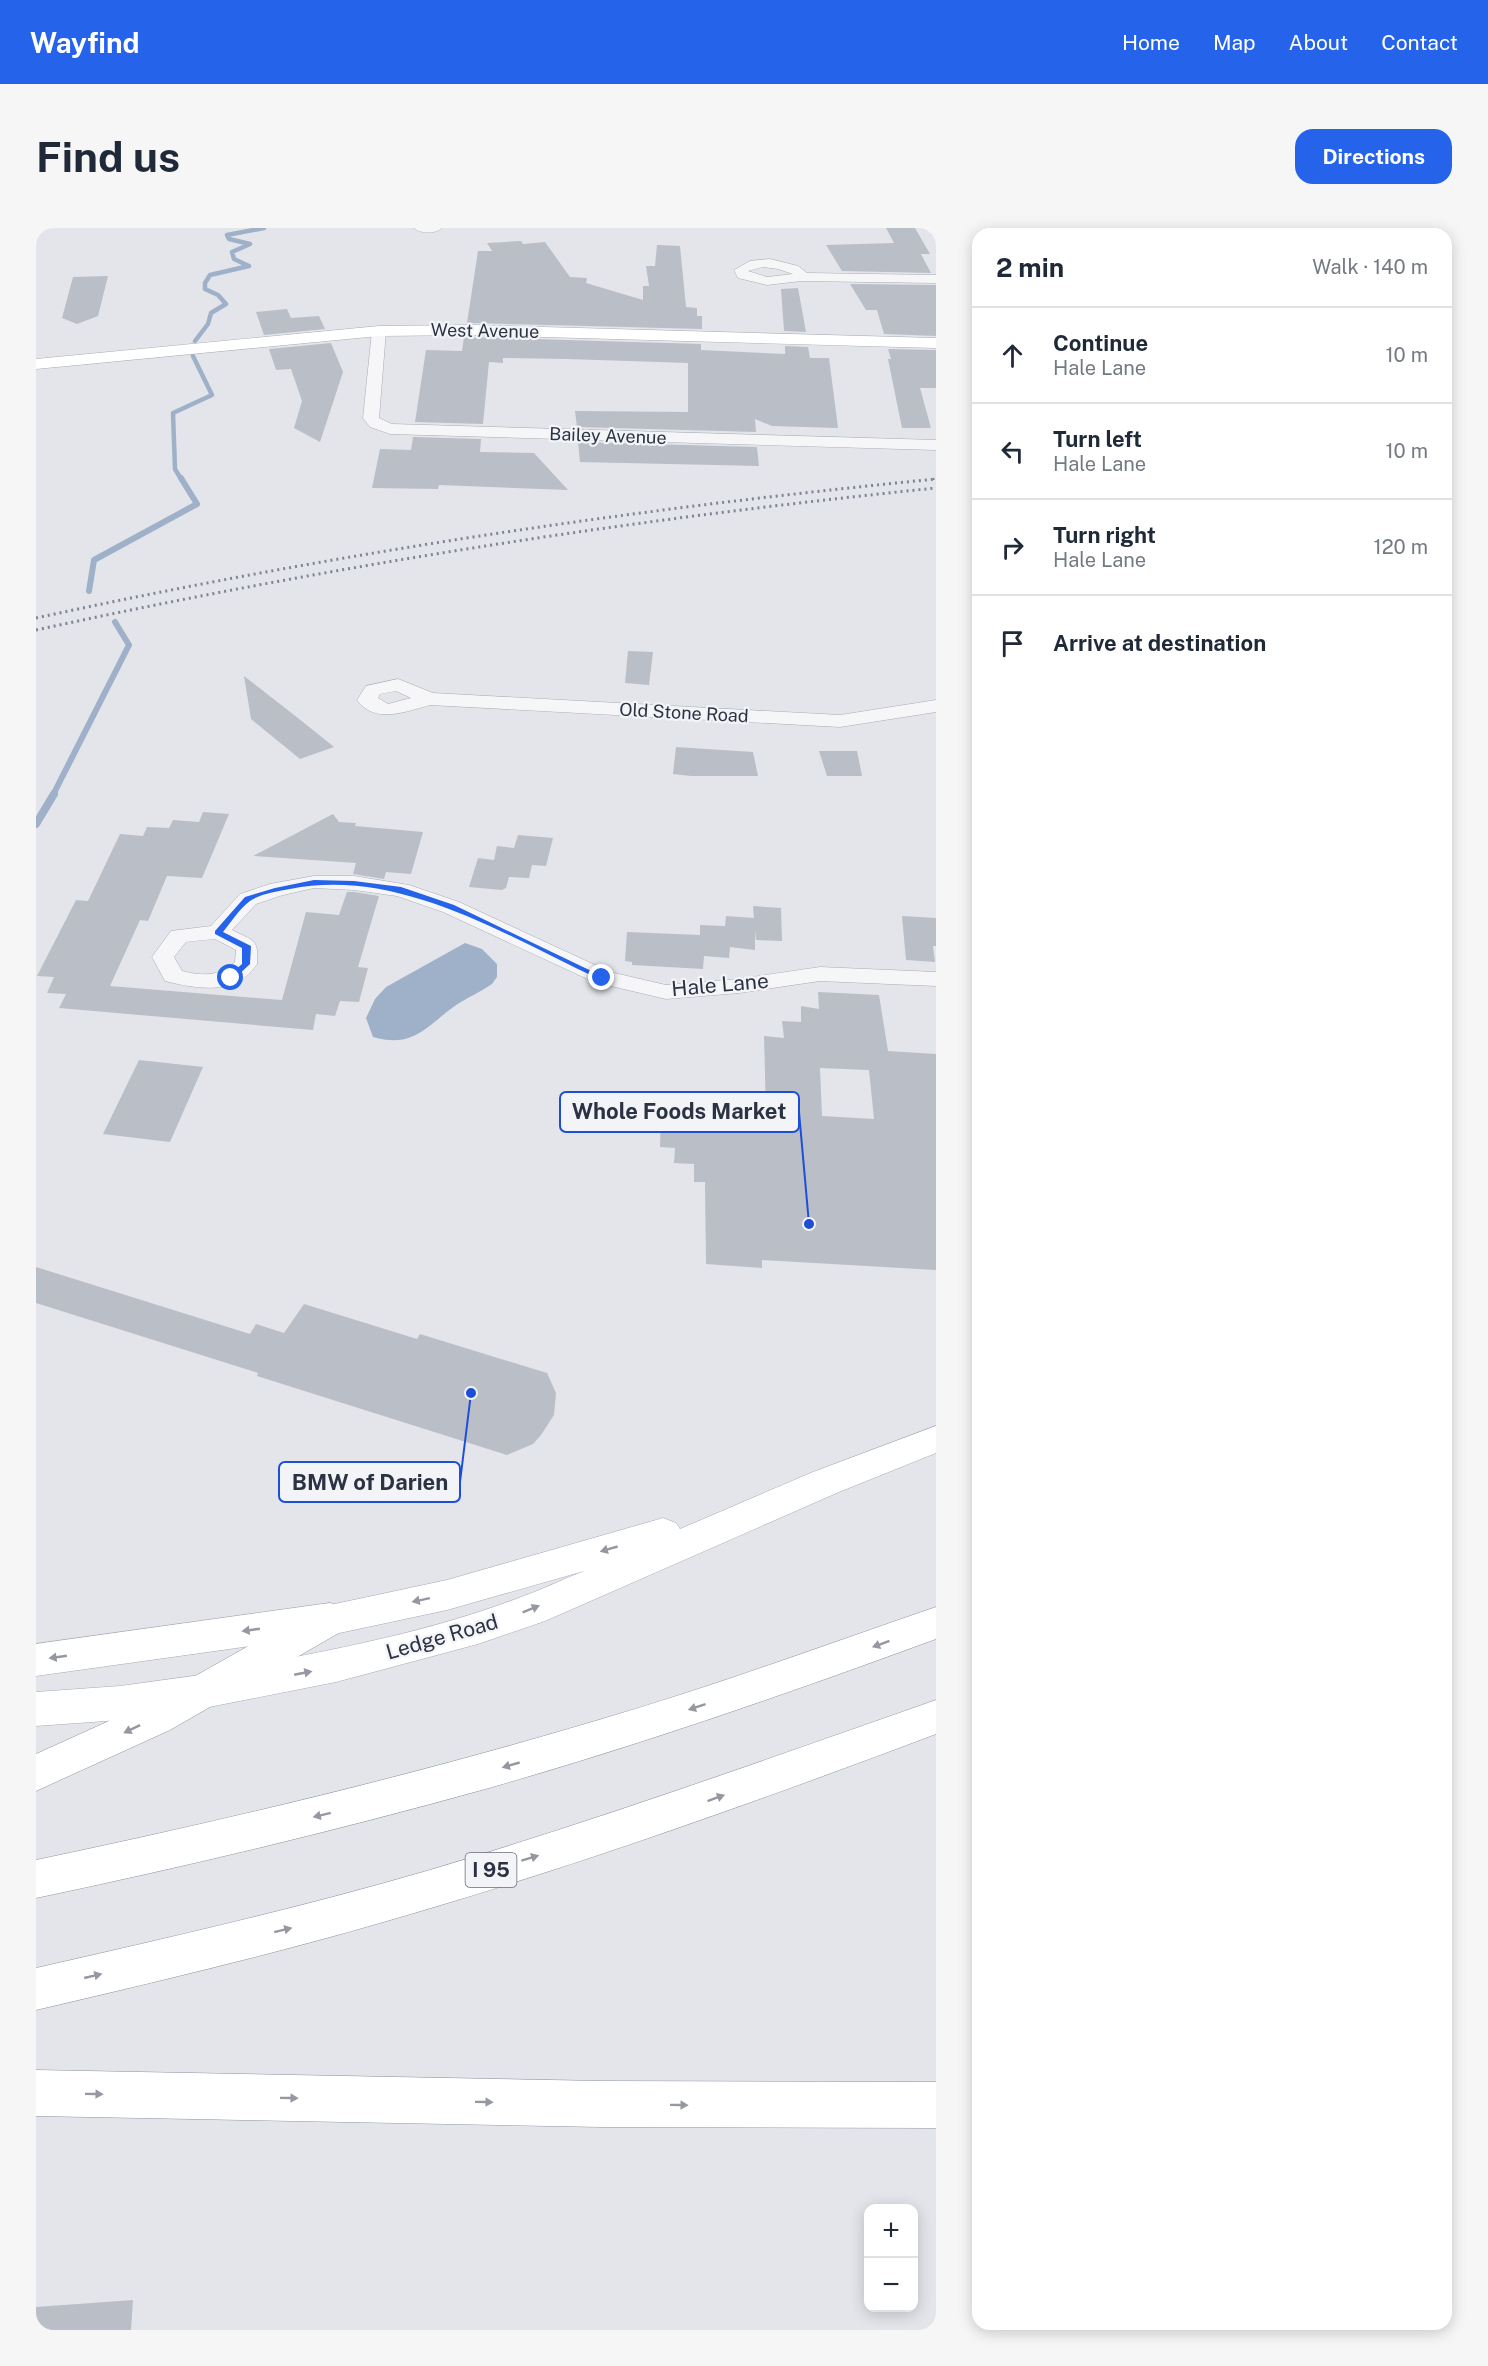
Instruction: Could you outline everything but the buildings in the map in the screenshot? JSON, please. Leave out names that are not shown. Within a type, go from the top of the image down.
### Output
[{"type":"main road","name":"West Avenue","points":[[36,364],[379,331],[483,330],[936,343]]},
{"type":"main road","name":"Ledge Road","points":[[36,1709],[120,1703],[204,1691],[336,1666],[478,1628],[531,1610],[826,1482],[936,1439]]},
{"type":"main road","name":"Ledge Road","points":[[36,1660],[330,1618],[458,1592],[610,1549],[826,1482]]},
{"type":"main road","points":[[36,1773],[108,1742],[204,1691],[330,1618]]},
{"type":"main road","points":[[36,1879],[264,1830],[531,1759],[776,1681],[936,1623]]},
{"type":"main road","name":"I 95","points":[[36,1989],[286,1929],[429,1889],[699,1804],[936,1717]]},
{"type":"main road","points":[[36,2093],[602,2104],[936,2105]]},
{"type":"street","points":[[420,228],[436,228]]},
{"type":"street","points":[[801,277],[936,279]]},
{"type":"street","name":"Bailey Avenue","points":[[379,331],[371,418],[375,424],[390,429],[936,446]]},
{"type":"street","name":"Old Stone Road","points":[[430,699],[840,721],[936,706]]},
{"type":"street","name":"Hale Lane","points":[[218,932],[248,899],[278,889],[314,882],[354,883],[401,890],[451,906],[602,978],[666,992],[739,986],[820,974],[936,980]]},
{"type":"water","points":[[465,943],[482,949],[497,964],[497,977],[492,984],[457,1005],[417,1034],[398,1040],[373,1037],[366,1018],[375,999],[386,987]]},
{"type":"waterway","points":[[195,341],[208,324],[211,313],[226,304],[218,295],[205,289],[205,283],[210,275],[249,266],[234,259],[232,252],[250,244],[229,239],[227,235],[264,228]]},
{"type":"waterway","points":[[181,479],[175,469],[173,413],[212,395],[193,356]]},
{"type":"waterway","points":[[89,591],[94,560],[197,504],[181,478]]},
{"type":"waterway","points":[[53,795],[129,645],[115,622]]},
{"type":"waterway","points":[[36,824],[54,794]]},
{"type":"railway","points":[[36,618],[260,573],[484,535],[709,504],[936,479],[933,479]]},
{"type":"railway","points":[[36,630],[260,585],[484,546],[709,514],[936,488]]},
{"type":"place","name":"Whole Foods Market","points":[[809,1224]]},
{"type":"place","name":"BMW of Darien","points":[[471,1393]]},
{"type":"route","points":[[231,978],[246,964],[247,946],[218,932],[248,899],[278,889],[314,882],[354,883],[401,890],[451,906],[602,978]]}]
